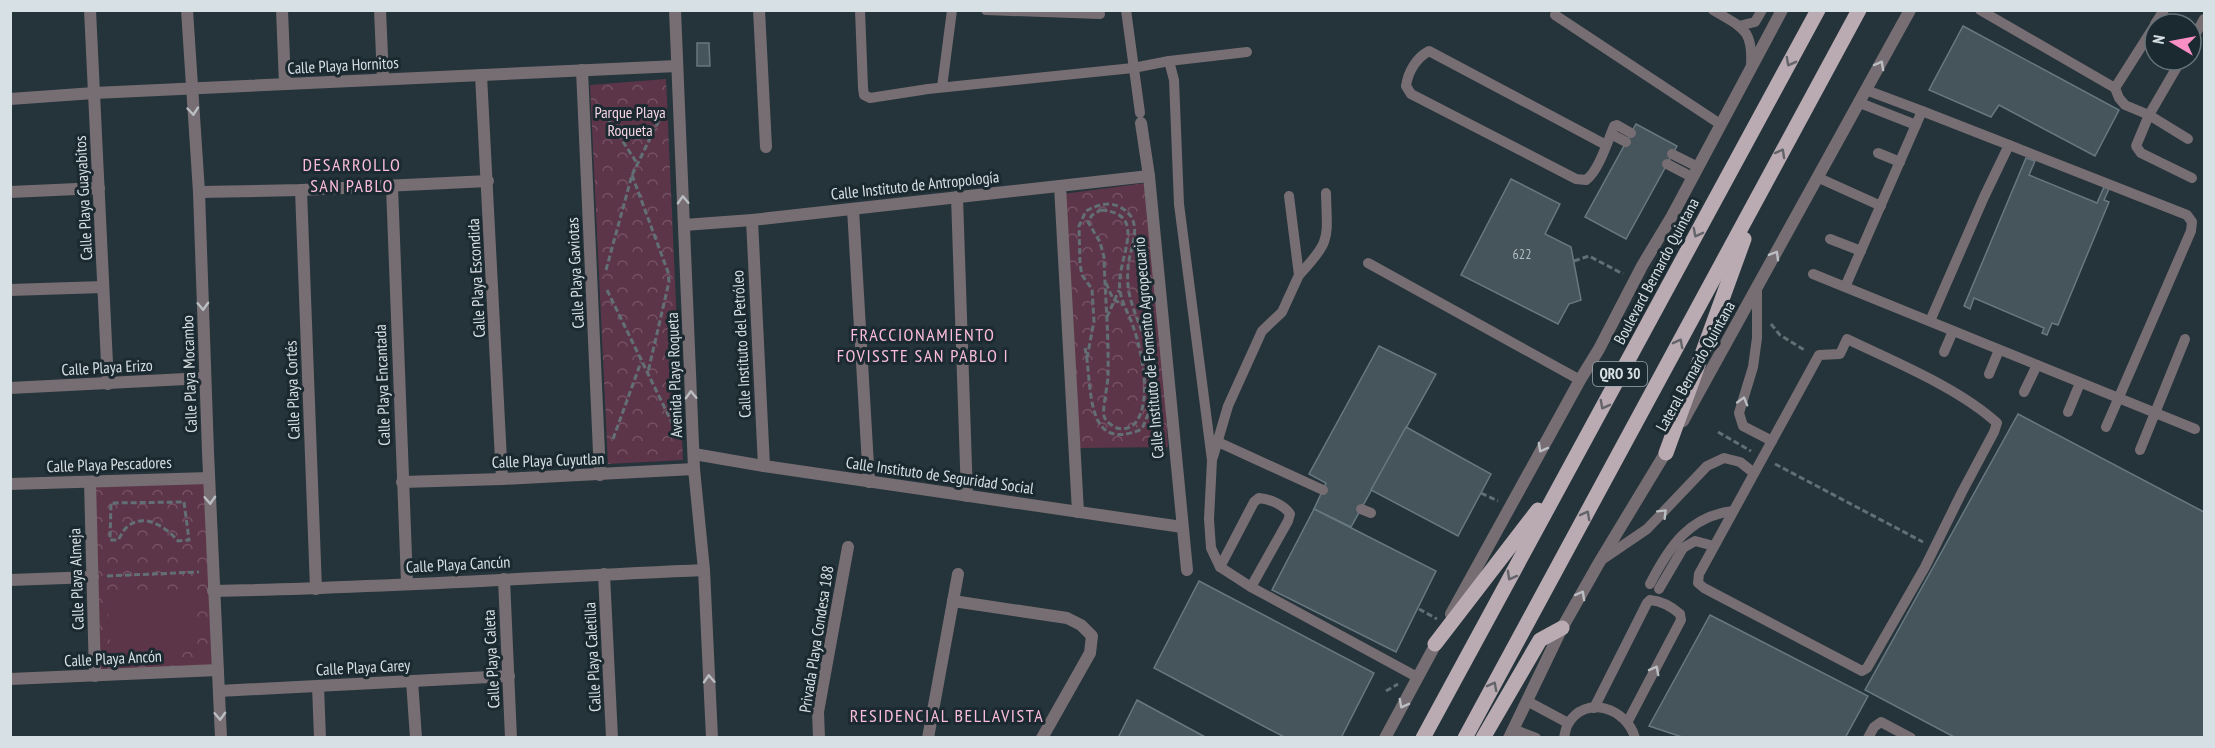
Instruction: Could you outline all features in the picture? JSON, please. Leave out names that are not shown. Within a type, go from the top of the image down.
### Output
[{"type":"main road","name":"Boulevard Bernardo Quintana","points":[[1423,738],[1818,10]]},
{"type":"main road","name":"QRO 30","points":[[1465,738],[1859,10]]},
{"type":"main road","points":[[1666,453],[1762,189]]},
{"type":"main road","points":[[1435,644],[1567,472]]},
{"type":"main road","points":[[1483,738],[1540,640],[1562,628]]},
{"type":"street","name":"Calle Playa Guayabitos","points":[[90,10],[108,384]]},
{"type":"street","name":"Calle Playa Mocambo","points":[[187,10],[199,192],[213,591],[221,738]]},
{"type":"street","points":[[282,10],[285,84]]},
{"type":"street","points":[[380,10],[383,79]]},
{"type":"street","name":"Avenida Playa Roqueta","points":[[675,10],[694,469],[705,570],[712,738]]},
{"type":"street","points":[[759,10],[766,147]]},
{"type":"street","points":[[1385,738],[1782,10]]},
{"type":"street","name":"Lateral Bernardo Quintana","points":[[1511,734],[1562,628],[1666,453],[1910,10]]},
{"type":"street","name":"Calle Playa Hornitos","points":[[10,99],[383,79],[482,75],[583,75],[677,66]]},
{"type":"street","name":"Calle Playa Escondida","points":[[482,75],[502,479]]},
{"type":"street","name":"Calle Playa Gaviotas","points":[[583,75],[600,475]]},
{"type":"street","name":"Calle Instituto de Fomento Agropecuario","points":[[1140,118],[1149,176],[1187,570]]},
{"type":"street","name":"Calle Instituto de Antropología","points":[[684,225],[752,220],[1149,176]]},
{"type":"street","points":[[199,192],[301,190],[488,181]]},
{"type":"street","name":"Calle Playa Encantada","points":[[392,186],[407,583]]},
{"type":"street","points":[[1060,186],[1078,512]]},
{"type":"street","points":[[10,192],[99,188]]},
{"type":"street","name":"Calle Playa Cortés","points":[[301,190],[316,589]]},
{"type":"street","points":[[957,197],[967,496]]},
{"type":"street","points":[[853,209],[869,482]]},
{"type":"street","name":"Calle Instituto del Petróleo","points":[[752,220],[764,466]]},
{"type":"street","points":[[10,290],[103,287]]},
{"type":"street","name":"Calle Playa Erizo","points":[[10,388],[205,378]]},
{"type":"street","name":"Calle Instituto de Seguridad Social","points":[[694,454],[869,482],[1182,527]]},
{"type":"street","name":"Calle Playa Cuyutlan","points":[[402,482],[600,475],[694,469]]},
{"type":"street","name":"Calle Playa Pescadores","points":[[10,484],[209,478]]},
{"type":"street","name":"Calle Playa Almeja","points":[[90,482],[95,676]]},
{"type":"street","name":"Privada Playa Condesa 188","points":[[819,738],[818,712],[848,547]]},
{"type":"street","name":"Calle Playa Cancún","points":[[213,591],[316,589],[705,570]]},
{"type":"street","name":"Calle Playa Caletilla","points":[[604,574],[612,738]]},
{"type":"street","points":[[928,738],[958,574]]},
{"type":"street","points":[[10,580],[93,577]]},
{"type":"street","name":"Calle Playa Caleta","points":[[504,579],[511,738]]},
{"type":"street","points":[[953,601],[1067,618],[1082,625],[1092,636],[1090,653],[1042,738]]},
{"type":"street","name":"Calle Playa Ancón","points":[[10,680],[218,670]]},
{"type":"street","name":"Calle Playa Carey","points":[[219,691],[509,676]]},
{"type":"street","points":[[412,681],[416,738]]},
{"type":"street","points":[[318,686],[320,738]]},
{"type":"lane","points":[[860,10],[864,95],[870,98],[942,87],[1133,68],[1169,61],[1247,52]]},
{"type":"lane","points":[[942,87],[952,10]]},
{"type":"lane","points":[[986,10],[1100,14]]},
{"type":"lane","points":[[1126,10],[1140,118]]},
{"type":"lane","points":[[1713,10],[1739,26],[1749,38],[1752,47],[1751,67]]},
{"type":"lane","points":[[1739,26],[1755,22],[1762,10]]},
{"type":"lane","points":[[1980,10],[2115,88],[2125,105],[2188,139]]},
{"type":"lane","points":[[1555,15],[1720,124]]},
{"type":"lane","points":[[1609,139],[1429,51],[1419,56],[1407,78],[1406,86],[1411,94],[1576,179],[1586,180],[1591,177],[1617,125],[1629,138]]},
{"type":"lane","points":[[2115,88],[2143,52]]},
{"type":"lane","points":[[1169,61],[1174,80],[1179,204],[1212,460],[1209,519],[1211,548],[1220,567],[1251,587],[1417,677]]},
{"type":"lane","points":[[2173,72],[2136,146],[2141,153],[2192,178]]},
{"type":"lane","points":[[1866,90],[2187,216],[2192,222],[2191,231],[2106,428]]},
{"type":"lane","points":[[1860,103],[1916,125]]},
{"type":"lane","points":[[1845,287],[1922,111]]},
{"type":"lane","points":[[1929,321],[2009,145]]},
{"type":"lane","points":[[1878,153],[1900,162]]},
{"type":"lane","points":[[1669,159],[1695,172]]},
{"type":"lane","points":[[1819,178],[1881,206]]},
{"type":"lane","points":[[1212,460],[1228,406],[1262,331],[1282,312],[1299,274],[1319,253],[1327,238],[1326,193]]},
{"type":"lane","points":[[1289,195],[1299,274]]},
{"type":"lane","points":[[1830,238],[1861,251]]},
{"type":"lane","points":[[1368,263],[1580,380]]},
{"type":"lane","points":[[1813,274],[2195,429]]},
{"type":"lane","points":[[1756,288],[1757,338],[1753,368],[1740,414],[1743,426],[1772,441]]},
{"type":"lane","points":[[1944,352],[1953,331]]},
{"type":"lane","points":[[1847,339],[1933,380],[1989,415],[1997,423],[1995,432],[1934,548],[1868,668],[1862,671],[1698,583],[1699,574],[1817,359],[1819,355],[1840,354],[1847,339]]},
{"type":"lane","points":[[2140,450],[2185,339]]},
{"type":"lane","points":[[1989,374],[1999,350]]},
{"type":"lane","points":[[2024,392],[2037,365]]},
{"type":"lane","points":[[2068,412],[2080,383]]},
{"type":"lane","points":[[1218,442],[1323,490]]},
{"type":"lane","points":[[1600,561],[1647,529],[1707,466],[1724,458],[1740,462],[1754,473]]},
{"type":"lane","points":[[1220,567],[1254,502],[1259,498],[1266,499],[1286,509],[1290,514],[1288,521],[1251,587]]},
{"type":"lane","points":[[1714,546],[1695,541],[1683,549],[1654,587],[1677,539],[1698,522],[1718,513],[1733,511]]},
{"type":"lane","points":[[1594,708],[1647,603],[1655,600],[1675,609],[1680,614],[1681,620],[1628,722]]},
{"type":"lane","points":[[1527,701],[1568,723]]},
{"type":"lane","points":[[1564,738],[1568,723],[1575,716],[1594,708],[1613,710],[1628,722],[1635,738]]},
{"type":"lane","points":[[1868,738],[1874,727],[1881,722],[1911,738]]},
{"type":"lane","points":[[1511,734],[1536,738]]},
{"type":"path","points":[[583,75],[637,163]]},
{"type":"path","points":[[606,271],[632,175],[678,83]]},
{"type":"path","points":[[632,175],[668,272],[669,282],[648,374]]},
{"type":"path","points":[[1151,364],[1148,344],[1130,297],[1127,279],[1135,238],[1134,221],[1126,211],[1112,203],[1100,205],[1086,211],[1079,226],[1083,275],[1092,289],[1094,321],[1087,358],[1094,413],[1099,425],[1111,434],[1126,436],[1142,429],[1149,412],[1153,374]]},
{"type":"path","points":[[1101,210],[1113,211],[1124,217],[1130,231],[1120,274],[1120,289],[1141,352],[1144,396],[1142,414],[1134,425],[1126,429],[1115,428],[1107,422],[1103,414],[1108,376],[1104,257],[1100,242],[1088,222],[1101,210]]},
{"type":"path","points":[[1574,261],[1589,256],[1635,281]]},
{"type":"path","points":[[1104,280],[1113,299],[1124,306]]},
{"type":"path","points":[[603,282],[679,437]]},
{"type":"path","points":[[1106,318],[1113,299],[1120,289]]},
{"type":"path","points":[[1757,306],[1780,335],[1817,359]]},
{"type":"path","points":[[611,444],[641,362]]},
{"type":"path","points":[[1718,432],[1934,548]]},
{"type":"path","points":[[1481,493],[1510,507]]},
{"type":"path","points":[[184,502],[189,540],[178,541],[167,528],[153,522],[141,521],[127,526],[118,540],[110,540],[111,503],[184,502]]},
{"type":"path","points":[[93,577],[213,571]]},
{"type":"path","points":[[1419,609],[1446,624]]},
{"type":"green space","name":"Parque Playa Roqueta","points":[[666,79],[683,460],[608,464],[590,85]]},
{"type":"green space","points":[[1146,183],[1164,369],[1168,447],[1079,448],[1063,194]]},
{"type":"green space","points":[[205,483],[214,667],[100,672],[92,484]]},
{"type":"green space","points":[[192,590],[196,651],[111,656],[107,595]]},
{"type":"building","points":[[1963,26],[2119,110],[2095,156],[1999,105],[1991,117],[1929,90]]},
{"type":"building","points":[[697,43],[709,43],[710,66],[697,66]]},
{"type":"building","points":[[1636,124],[1677,146],[1626,239],[1585,217]]},
{"type":"building","points":[[2026,158],[2035,161],[2029,175],[2097,203],[2104,187],[2109,189],[2104,200],[2109,202],[2058,325],[2052,323],[2047,335],[2042,333],[2044,328],[1974,298],[1970,309],[1964,306]]},
{"type":"building","points":[[1511,179],[1560,204],[1545,234],[1571,247],[1581,300],[1569,304],[1558,324],[1461,275]]},
{"type":"building","points":[[1379,346],[1436,374],[1351,527],[1314,509],[1326,483],[1309,474]]},
{"type":"building","points":[[2018,414],[2204,512],[2204,738],[1956,738],[1865,690]]},
{"type":"building","points":[[1406,427],[1491,474],[1458,536],[1371,490]]},
{"type":"building","points":[[1314,509],[1436,571],[1396,652],[1272,590]]},
{"type":"building","points":[[1199,581],[1374,673],[1341,738],[1286,738],[1154,668]]},
{"type":"building","points":[[1710,615],[1868,696],[1845,738],[1685,738],[1649,726]]},
{"type":"building","points":[[1137,700],[1207,738],[1118,738]]},
{"type":"district","name":"DESARROLLO SAN PABLO","points":[[352,175]]},
{"type":"district","name":"FRACCIONAMIENTO FOVISSTE SAN PABLO I","points":[[923,345]]},
{"type":"district","name":"RESIDENCIAL BELLAVISTA","points":[[947,716]]}]
